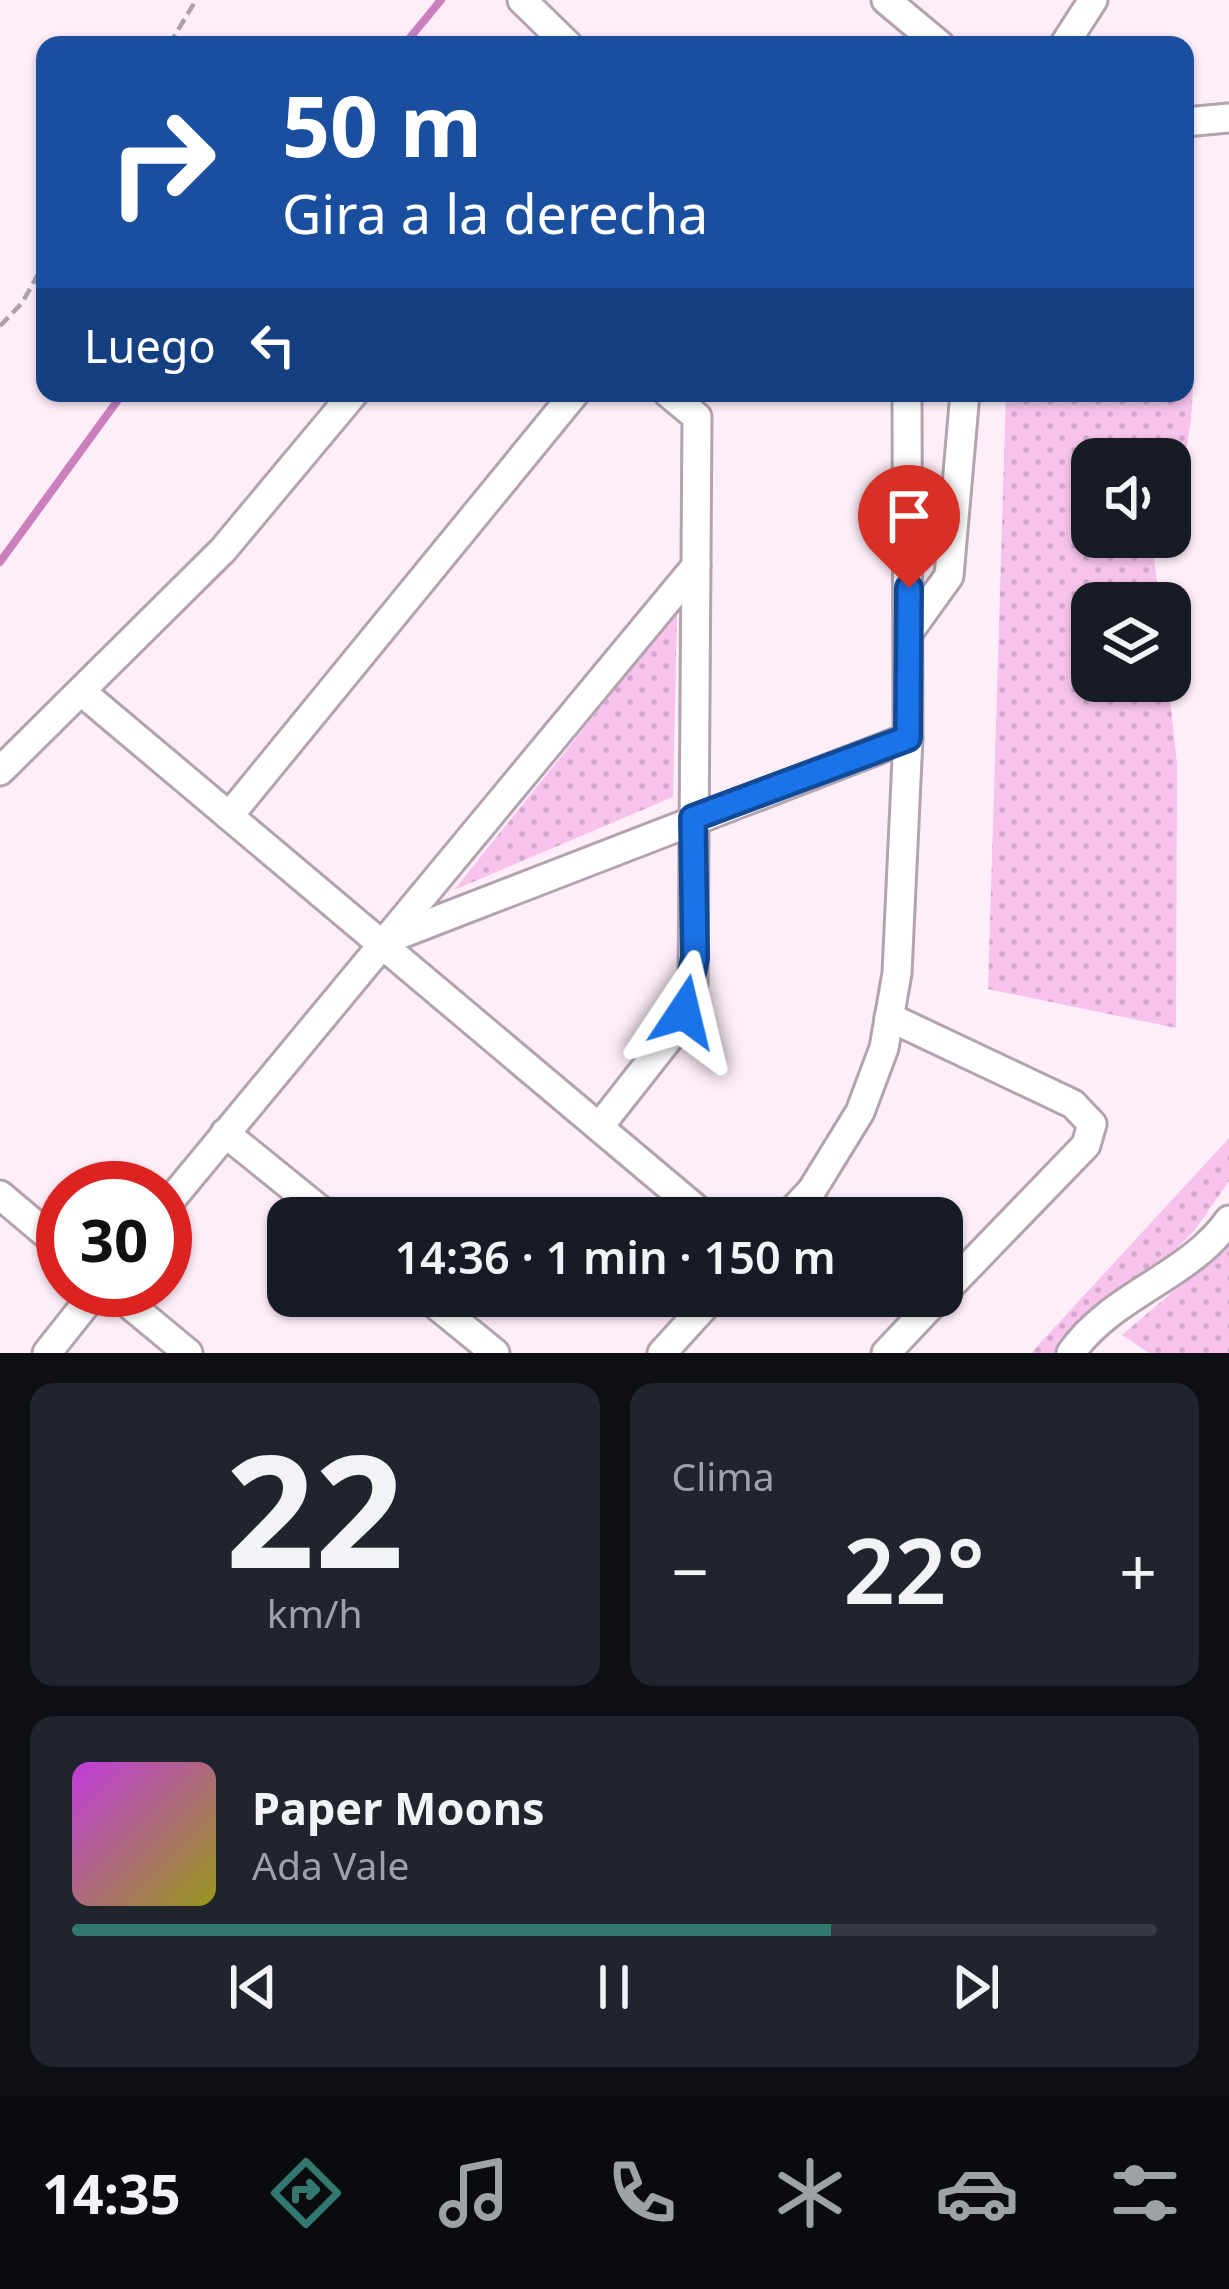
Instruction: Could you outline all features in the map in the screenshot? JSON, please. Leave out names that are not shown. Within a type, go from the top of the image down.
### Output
[{"type":"street","points":[[886,0],[929,36]]},
{"type":"street","points":[[1070,36],[1093,0]]},
{"type":"street","points":[[537,5],[561,36]]},
{"type":"street","points":[[1194,121],[1229,118]]},
{"type":"street","points":[[0,771],[223,550],[346,402]]},
{"type":"street","points":[[229,816],[567,402]]},
{"type":"street","points":[[599,1127],[673,1033],[693,983],[697,417],[679,402]]},
{"type":"street","points":[[805,1197],[860,1112],[890,1017],[897,973],[908,738],[907,402]]},
{"type":"street","points":[[908,633],[949,576],[964,402]]},
{"type":"street","points":[[192,1173],[696,566]]},
{"type":"street","points":[[82,693],[682,1197]]},
{"type":"street","points":[[380,942],[908,738]]},
{"type":"street","points":[[890,1017],[1073,1104],[1092,1124],[1086,1144],[963,1272]]},
{"type":"street","points":[[225,1132],[304,1197]]},
{"type":"street","points":[[0,1195],[36,1225]]},
{"type":"street","points":[[1071,1353],[1108,1313],[1199,1256],[1229,1220]]},
{"type":"street","points":[[46,1353],[76,1317]]},
{"type":"street","points":[[145,1317],[188,1353]]},
{"type":"street","points":[[451,1317],[495,1353]]},
{"type":"street","points":[[662,1353],[695,1317]]},
{"type":"street","points":[[886,1353],[920,1317]]},
{"type":"path","points":[[175,36],[196,0]]},
{"type":"path","points":[[0,326],[22,303],[36,278]]},
{"type":"shaded area","points":[[1006,402],[1192,402],[1188,438],[1071,438],[1071,558],[1154,558],[1157,582],[1071,582],[1071,702],[1170,702],[1177,764],[1176,1028],[988,989]]},
{"type":"shaded area","points":[[677,612],[673,797],[454,890]]},
{"type":"shaded area","points":[[1229,1138],[1229,1181],[1194,1231],[1072,1353],[1031,1353]]},
{"type":"shaded area","points":[[1229,1244],[1229,1353],[1149,1353],[1122,1335]]},
{"type":"waterway","points":[[411,36],[441,0]]},
{"type":"waterway","points":[[0,562],[116,402]]},
{"type":"route","points":[[684,1012],[695,958],[693,818],[908,738],[909,588]]}]
